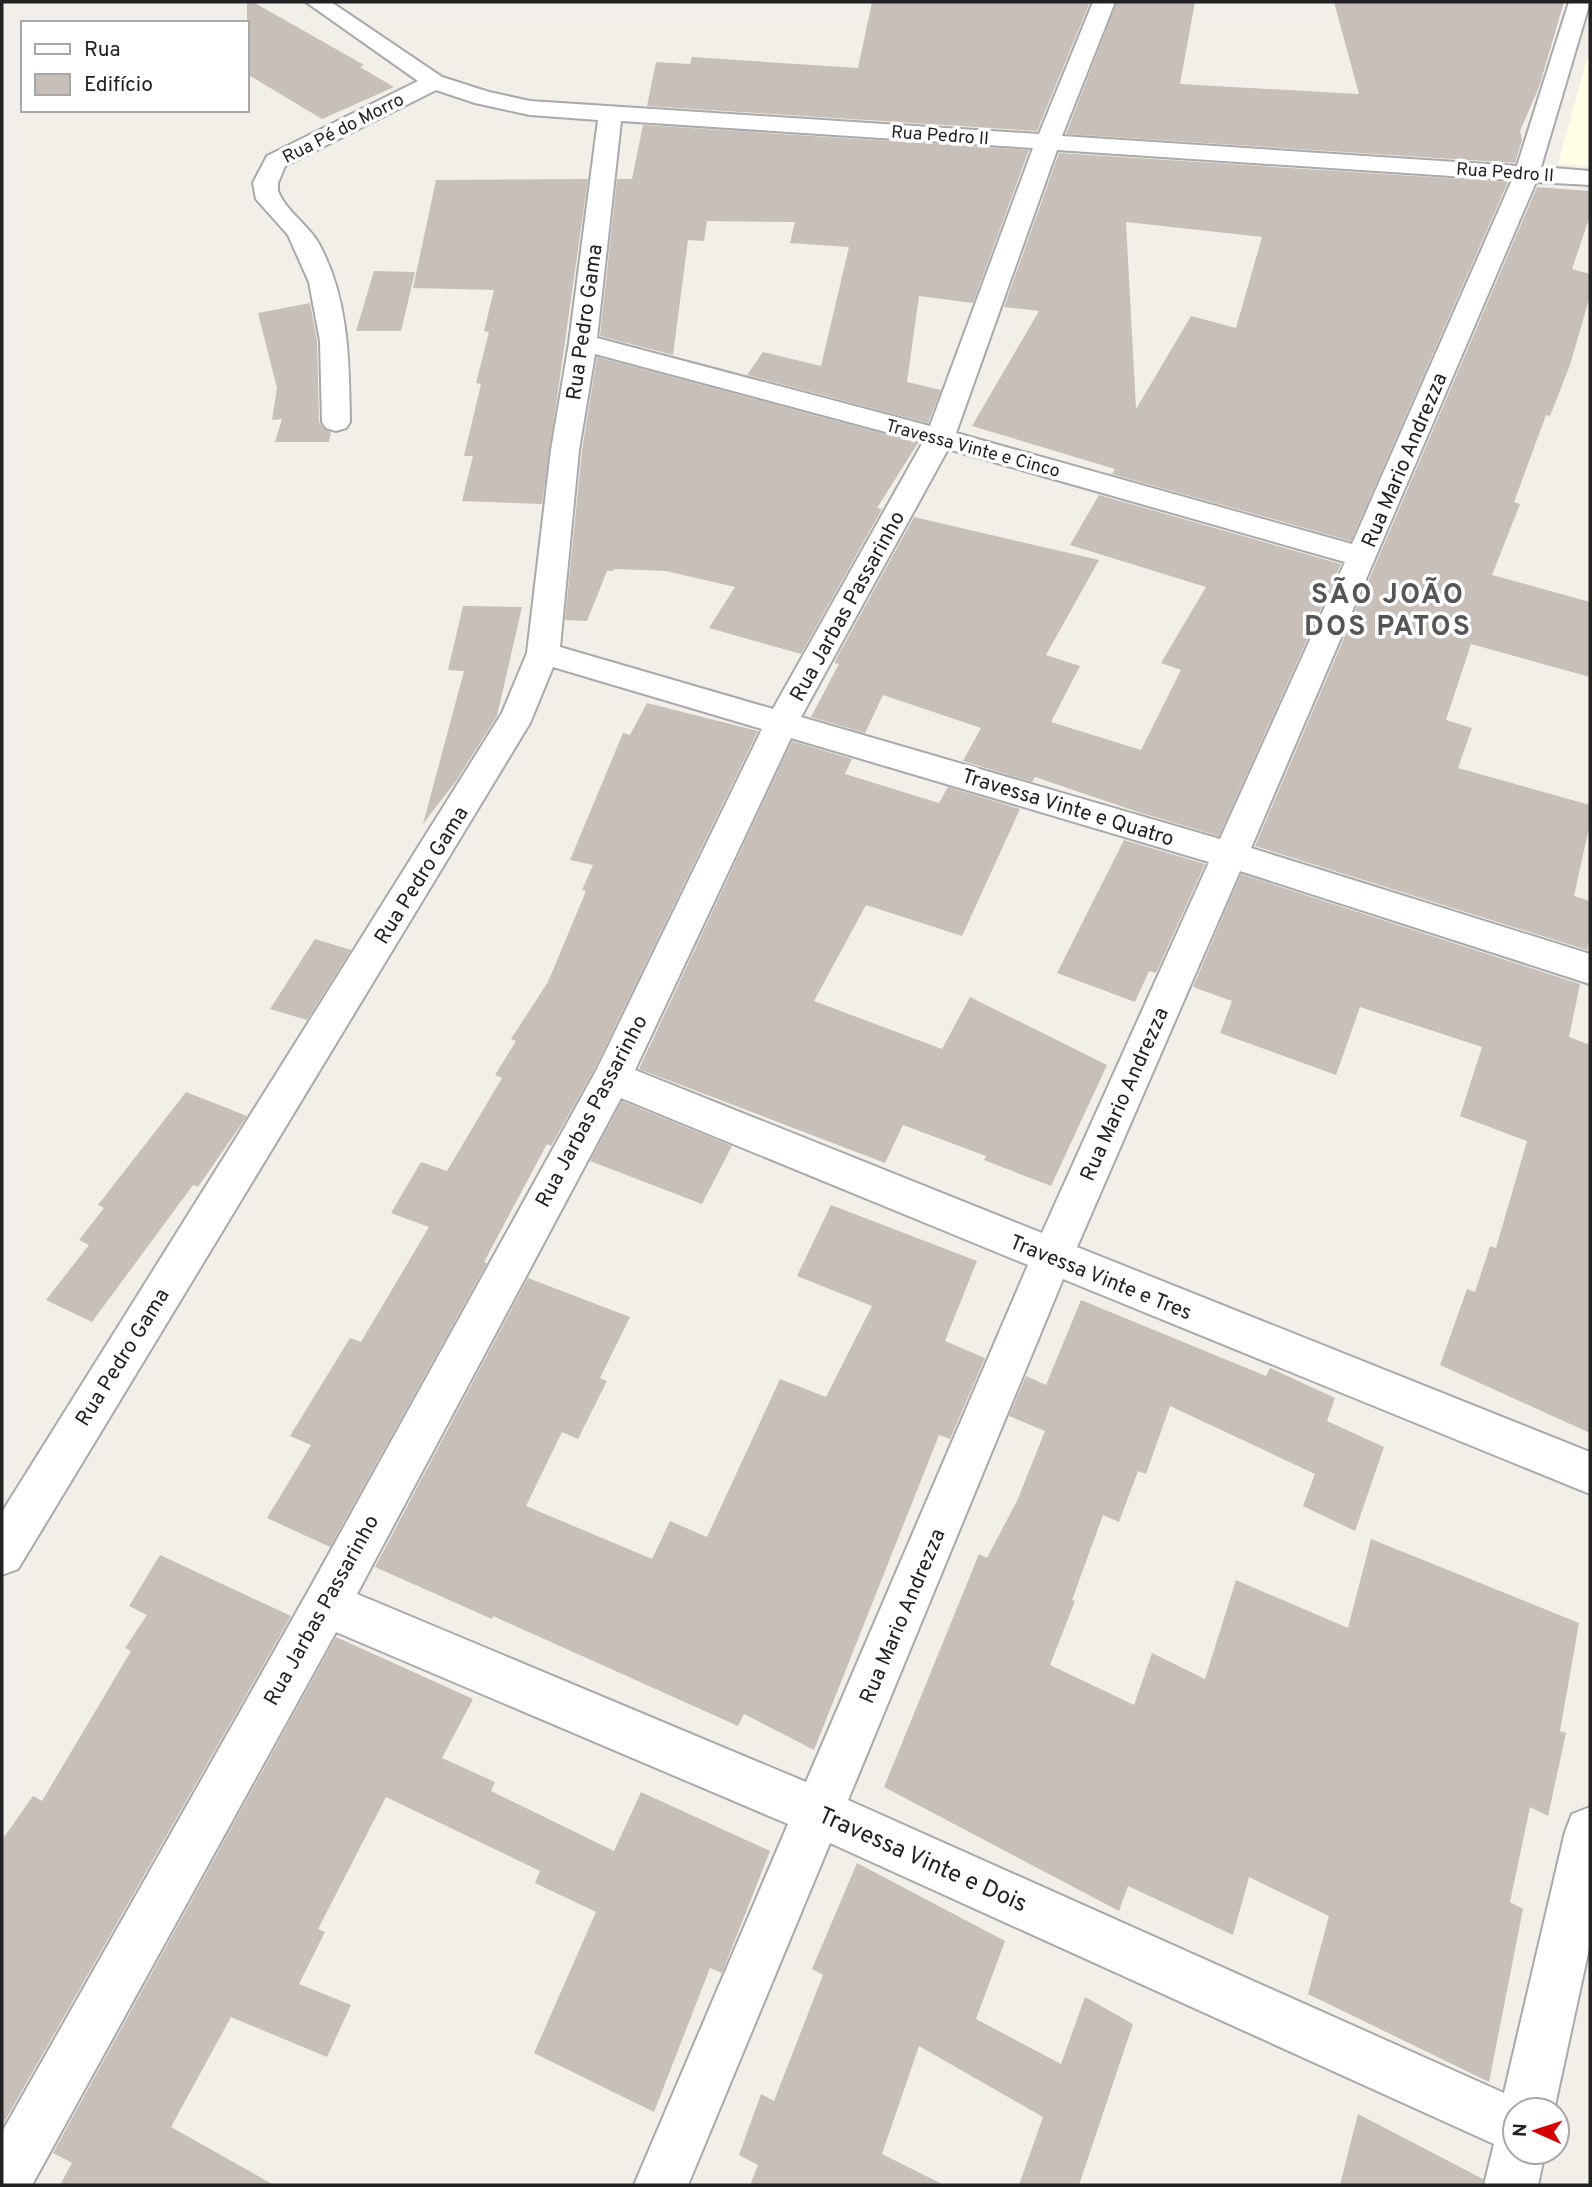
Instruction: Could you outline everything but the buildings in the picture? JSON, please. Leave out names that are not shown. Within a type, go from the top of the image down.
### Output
[{"type":"street","name":"Rua Pedro II","points":[[317,2],[434,82],[483,98],[530,108],[1590,178]]},
{"type":"street","name":"Rua Jarbas Passarinho","points":[[2,2185],[326,1604],[612,1078],[782,722],[940,438],[1048,141],[1104,2]]},
{"type":"street","name":"Rua Mario Andrezza","points":[[661,2185],[1052,1257],[1362,557],[1527,174],[1580,2]]},
{"type":"street","name":"Rua Pé do Morro","points":[[336,422],[335,357],[329,308],[316,265],[299,232],[266,197],[263,185],[276,160],[434,82]]},
{"type":"street","name":"Rua Pedro Gama","points":[[2,1553],[512,726],[543,653],[565,450],[583,343],[610,115]]},
{"type":"street","name":"Travessa Vinte e Cinco","points":[[583,343],[940,438],[1362,557]]},
{"type":"street","name":"Travessa Vinte e Quatro","points":[[543,653],[1231,855],[1590,969]]},
{"type":"street","name":"Travessa Vinte e Tres","points":[[612,1078],[1590,1473]]},
{"type":"street","name":"Travessa Vinte e Dois","points":[[326,1604],[820,1813],[1501,2120]]},
{"type":"street","points":[[1530,2096],[1590,1832]]},
{"type":"street","points":[[1511,2185],[1515,2166]]},
{"type":"shaded area","points":[[1587,58],[1590,58],[1590,166],[1558,164]]},
{"type":"district","name":"SÃO JOÃO DOS PATOS","points":[[1388,609]]}]
